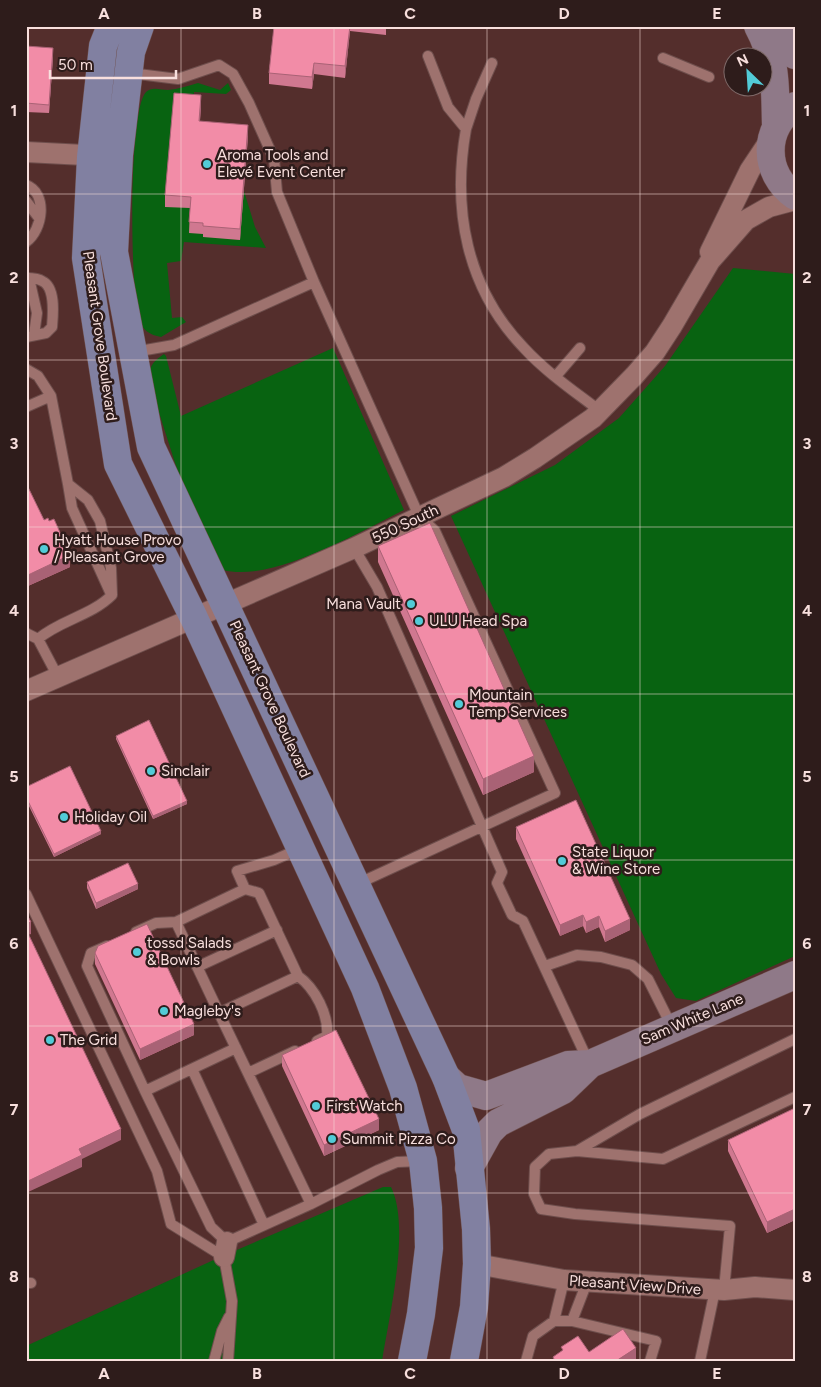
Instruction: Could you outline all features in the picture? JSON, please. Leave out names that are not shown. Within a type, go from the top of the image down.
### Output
[{"type":"main road","name":"Pleasant Grove Boulevard","points":[[111,26],[103,46],[91,157],[86,258],[118,464],[194,618],[365,988],[404,1088],[423,1161],[429,1248],[421,1314],[412,1361]]},
{"type":"main road","name":"Pleasant Grove Boulevard","points":[[140,26],[131,52],[119,155],[114,252],[151,447],[357,884],[446,1077],[466,1130],[477,1264],[474,1307],[464,1361]]},
{"type":"street","points":[[758,26],[766,41],[775,74],[780,124],[770,158],[775,174],[785,188],[795,196]]},
{"type":"street","points":[[776,26],[795,55]]},
{"type":"street","points":[[710,261],[710,248],[750,170],[780,124]]},
{"type":"street","points":[[26,152],[91,157],[119,155]]},
{"type":"street","points":[[710,261],[746,220],[770,208],[795,200]]},
{"type":"street","name":"550 South","points":[[26,692],[354,548],[419,516],[504,478],[569,436],[600,411],[655,352],[710,261]]},
{"type":"street","name":"Sam White Lane","points":[[469,1168],[489,1132],[498,1123],[563,1090],[590,1064],[795,975]]},
{"type":"street","name":"Sam White Lane","points":[[446,1077],[458,1088],[486,1096],[568,1065],[590,1064]]},
{"type":"street","name":"Pleasant View Drive","points":[[477,1264],[564,1280],[587,1282],[719,1290],[755,1287],[795,1290]]},
{"type":"lane","points":[[428,56],[448,107],[466,130]]},
{"type":"lane","points":[[663,58],[709,77]]},
{"type":"lane","points":[[492,63],[476,99],[466,130],[460,162],[460,198],[468,248],[476,274],[490,303],[507,328],[524,348],[600,411]]},
{"type":"lane","points":[[129,72],[178,79],[219,65],[233,74],[249,103],[274,159],[277,192],[314,282],[419,516],[435,531],[555,793],[357,884]]},
{"type":"lane","points":[[26,185],[36,191],[41,200],[39,218],[32,238],[26,242]]},
{"type":"lane","points":[[26,201],[39,218]]},
{"type":"lane","points":[[28,278],[46,283],[50,292],[53,315],[52,327],[46,333],[30,336],[37,313],[28,278]]},
{"type":"lane","points":[[133,352],[174,345],[314,282]]},
{"type":"lane","points":[[556,376],[580,348]]},
{"type":"lane","points":[[26,369],[38,376],[51,396],[72,508],[112,595]]},
{"type":"lane","points":[[26,407],[51,396]]},
{"type":"lane","points":[[38,639],[50,629],[103,604],[112,595],[111,568],[100,521],[88,500],[68,484]]},
{"type":"lane","points":[[354,548],[376,587],[483,826],[502,872],[497,883],[512,915],[524,920],[590,1064]]},
{"type":"lane","points":[[26,633],[38,639],[58,677]]},
{"type":"lane","points":[[245,889],[237,871],[274,860],[300,848]]},
{"type":"lane","points":[[228,1361],[232,1312],[225,1249],[211,1227],[87,966],[91,954],[156,923],[176,922],[245,889],[259,893],[298,976],[310,984],[328,1025],[327,1036],[248,1073]]},
{"type":"lane","points":[[26,894],[157,1171],[171,1224],[225,1249]]},
{"type":"lane","points":[[176,922],[311,1204]]},
{"type":"lane","points":[[197,967],[277,930]]},
{"type":"lane","points":[[544,966],[577,955],[601,957],[632,965],[648,979],[672,1028]]},
{"type":"lane","points":[[218,1013],[298,976]]},
{"type":"lane","points":[[577,1150],[640,1114],[795,1039]]},
{"type":"lane","points":[[145,1091],[236,1048]]},
{"type":"lane","points":[[192,1069],[264,1225]]},
{"type":"lane","points":[[700,1361],[719,1290],[730,1226],[575,1214],[542,1209],[534,1194],[535,1167],[549,1154],[577,1150],[663,1159],[795,1097]]},
{"type":"lane","points":[[225,1249],[264,1225],[397,1162],[423,1161]]},
{"type":"lane","points":[[554,1321],[564,1280]]},
{"type":"lane","points":[[572,1321],[587,1282]]},
{"type":"lane","points":[[214,1361],[222,1331],[232,1312]]},
{"type":"lane","points":[[526,1361],[533,1336],[554,1321],[572,1321],[656,1341],[650,1361]]},
{"type":"green space","points":[[198,83],[220,90],[228,83],[231,90],[226,94],[194,92],[191,208],[203,234],[239,240],[244,191],[255,227],[266,248],[184,242],[181,261],[167,263],[172,318],[182,317],[186,322],[161,337],[153,335],[144,329],[139,319],[136,302],[132,202],[136,131],[140,106],[148,90],[176,89]]},
{"type":"green space","points":[[733,268],[795,274],[795,956],[696,1001],[676,998],[661,974],[451,516],[555,465],[619,418],[665,366]]},
{"type":"green space","points":[[333,348],[404,510],[340,542],[290,563],[243,572],[223,570],[183,488],[149,381],[152,365],[164,354],[166,356],[181,416]]},
{"type":"green space","points":[[383,1187],[391,1187],[397,1204],[399,1248],[397,1272],[382,1361],[26,1361],[26,1346],[218,1258]]},
{"type":"building","points":[[274,26],[350,26],[345,66],[314,63],[312,77],[269,73]]},
{"type":"building","points":[[26,46],[53,48],[49,105],[26,103]]},
{"type":"building","name":"Aroma Tools and Elevé Event Center","points":[[174,93],[201,95],[199,121],[248,125],[240,229],[203,226],[203,223],[189,222],[191,197],[165,195]]},
{"type":"building","name":"Hyatt House Provo / Pleasant Grove","points":[[26,483],[44,520],[48,518],[49,521],[54,519],[70,555],[28,575],[26,570]]},
{"type":"building","points":[[430,523],[534,756],[483,779],[378,546]]},
{"type":"building","name":"Sinclair","points":[[149,720],[187,801],[153,816],[116,736]]},
{"type":"building","name":"Holiday Oil","points":[[70,766],[101,831],[54,854],[26,797],[26,787]]},
{"type":"building","name":"State Liquor & Wine Store","points":[[576,800],[630,919],[605,931],[599,916],[586,922],[583,915],[560,925],[516,827]]},
{"type":"building","points":[[128,863],[138,884],[96,903],[87,882]]},
{"type":"building","points":[[26,913],[31,922],[26,924]]},
{"type":"building","points":[[147,924],[194,1024],[140,1049],[95,953],[98,946]]},
{"type":"building","name":"The Grid","points":[[26,929],[121,1129],[79,1149],[82,1155],[26,1182]]},
{"type":"building","points":[[336,1030],[379,1119],[324,1145],[282,1055]]},
{"type":"building","points":[[795,1108],[795,1209],[767,1222],[728,1140]]},
{"type":"building","points":[[623,1329],[636,1348],[616,1361],[555,1361],[553,1357],[563,1350],[561,1347],[578,1336],[589,1352]]},
{"type":"place","name":"Aroma Tools and Elevé Event Center","points":[[207,164]]},
{"type":"place","name":"Hyatt House Provo / Pleasant Grove","points":[[44,549]]},
{"type":"place","name":"Mana Vault","points":[[411,604]]},
{"type":"place","name":"ULU Head Spa","points":[[419,621]]},
{"type":"place","name":"Mountain Temp Services","points":[[459,704]]},
{"type":"place","name":"Sinclair","points":[[151,771]]},
{"type":"place","name":"Holiday Oil","points":[[64,817]]},
{"type":"place","name":"State Liquor & Wine Store","points":[[562,861]]},
{"type":"place","name":"tossd Salads & Bowls","points":[[137,952]]},
{"type":"place","name":"Magleby's","points":[[164,1011]]},
{"type":"place","name":"The Grid","points":[[50,1040]]},
{"type":"place","name":"First Watch","points":[[316,1106]]},
{"type":"place","name":"Summit Pizza Co","points":[[332,1139]]}]
